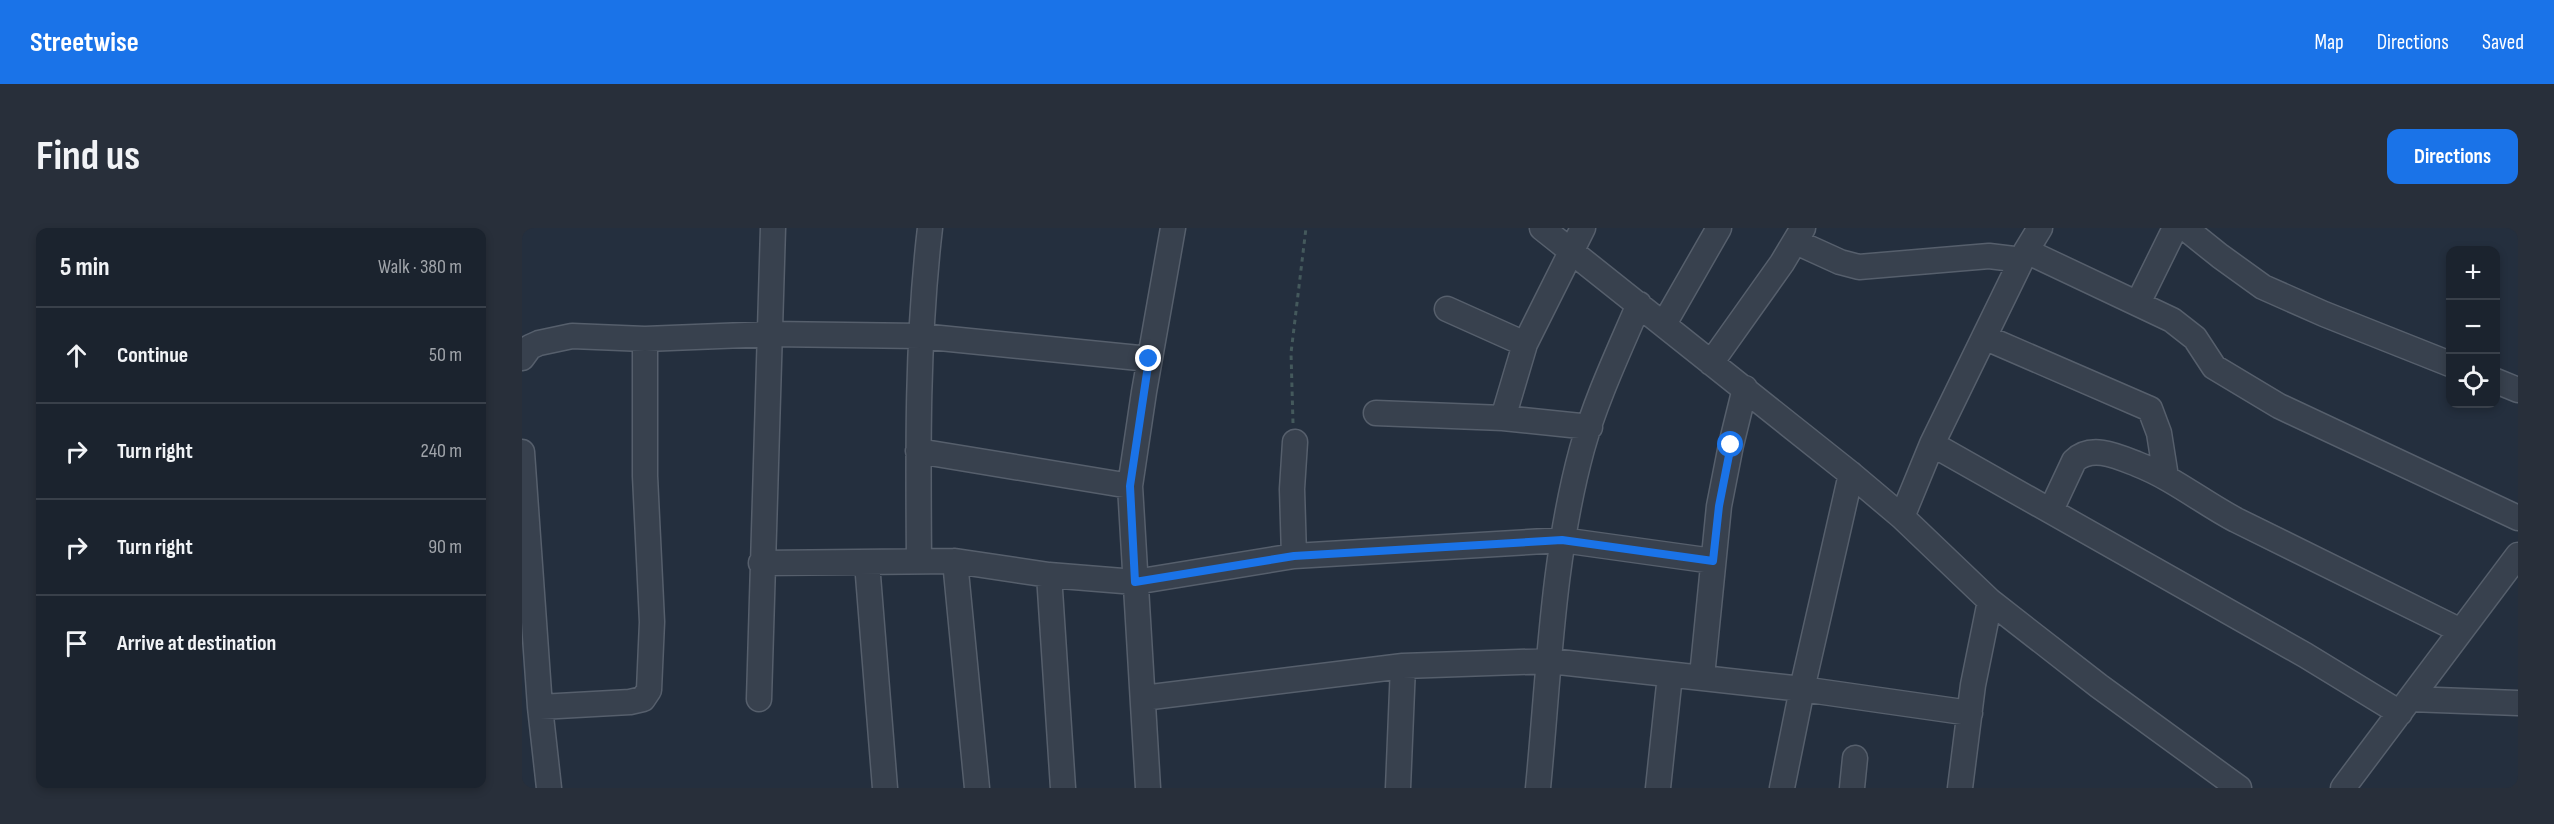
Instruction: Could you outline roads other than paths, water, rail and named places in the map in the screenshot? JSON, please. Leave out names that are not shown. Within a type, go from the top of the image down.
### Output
[{"type":"street","points":[[759,699],[761,562],[767,480],[774,228]]},
{"type":"street","points":[[920,561],[918,451],[920,336],[930,228]]},
{"type":"street","points":[[1542,228],[1851,474],[1902,517],[1990,601],[2099,686],[2239,788]]},
{"type":"street","points":[[1503,418],[1525,344],[1583,228]]},
{"type":"street","points":[[1664,324],[1719,228]]},
{"type":"street","points":[[2138,303],[2175,228]]},
{"type":"street","points":[[2185,228],[2263,286],[2324,314],[2446,362]]},
{"type":"street","points":[[1148,788],[1130,486],[1170,229]]},
{"type":"street","points":[[1711,363],[1800,235],[1840,262],[1859,267],[1989,256],[2031,243],[2181,326],[2194,338],[2214,367],[2279,406],[2518,518]]},
{"type":"street","points":[[1989,256],[2031,243]]},
{"type":"street","points":[[1902,517],[1932,444],[2031,243]]},
{"type":"street","points":[[1538,788],[1562,540],[1582,448],[1602,391],[1639,304]]},
{"type":"street","points":[[1447,309],[1525,344]]},
{"type":"street","points":[[522,358],[530,347],[553,339],[573,336],[645,339],[771,334],[920,336],[1149,359]]},
{"type":"street","points":[[1984,337],[2067,374],[2139,402],[2150,409],[2159,433],[2166,477]]},
{"type":"street","points":[[540,707],[630,702],[643,699],[649,690],[652,622],[645,476],[645,339]]},
{"type":"street","points":[[2500,383],[2518,390]]},
{"type":"street","points":[[1702,676],[1722,490],[1745,388]]},
{"type":"street","points":[[1376,413],[1503,418],[1590,427]]},
{"type":"street","points":[[1294,556],[1292,489],[1295,442]]},
{"type":"street","points":[[1932,444],[2305,655],[2405,706],[2518,703]]},
{"type":"street","points":[[918,451],[1130,486]]},
{"type":"street","points":[[522,452],[540,707],[549,788]]},
{"type":"street","points":[[2051,510],[2074,460],[2088,452],[2117,457],[2166,477],[2233,518],[2461,631]]},
{"type":"street","points":[[1782,788],[1802,688],[1851,474]]},
{"type":"street","points":[[761,562],[955,561],[1049,575],[1135,582],[1294,556],[1562,540],[1713,561]]},
{"type":"street","points":[[2345,788],[2518,555]]},
{"type":"street","points":[[955,561],[977,788]]},
{"type":"street","points":[[867,563],[885,788]]},
{"type":"street","points":[[1049,575],[1063,788]]},
{"type":"street","points":[[1960,788],[1972,685],[1990,601]]},
{"type":"street","points":[[1143,698],[1403,666],[1550,661],[1802,688],[1970,713]]},
{"type":"street","points":[[1398,788],[1403,666]]},
{"type":"street","points":[[1658,788],[1670,675]]},
{"type":"street","points":[[1852,788],[1855,758]]}]
